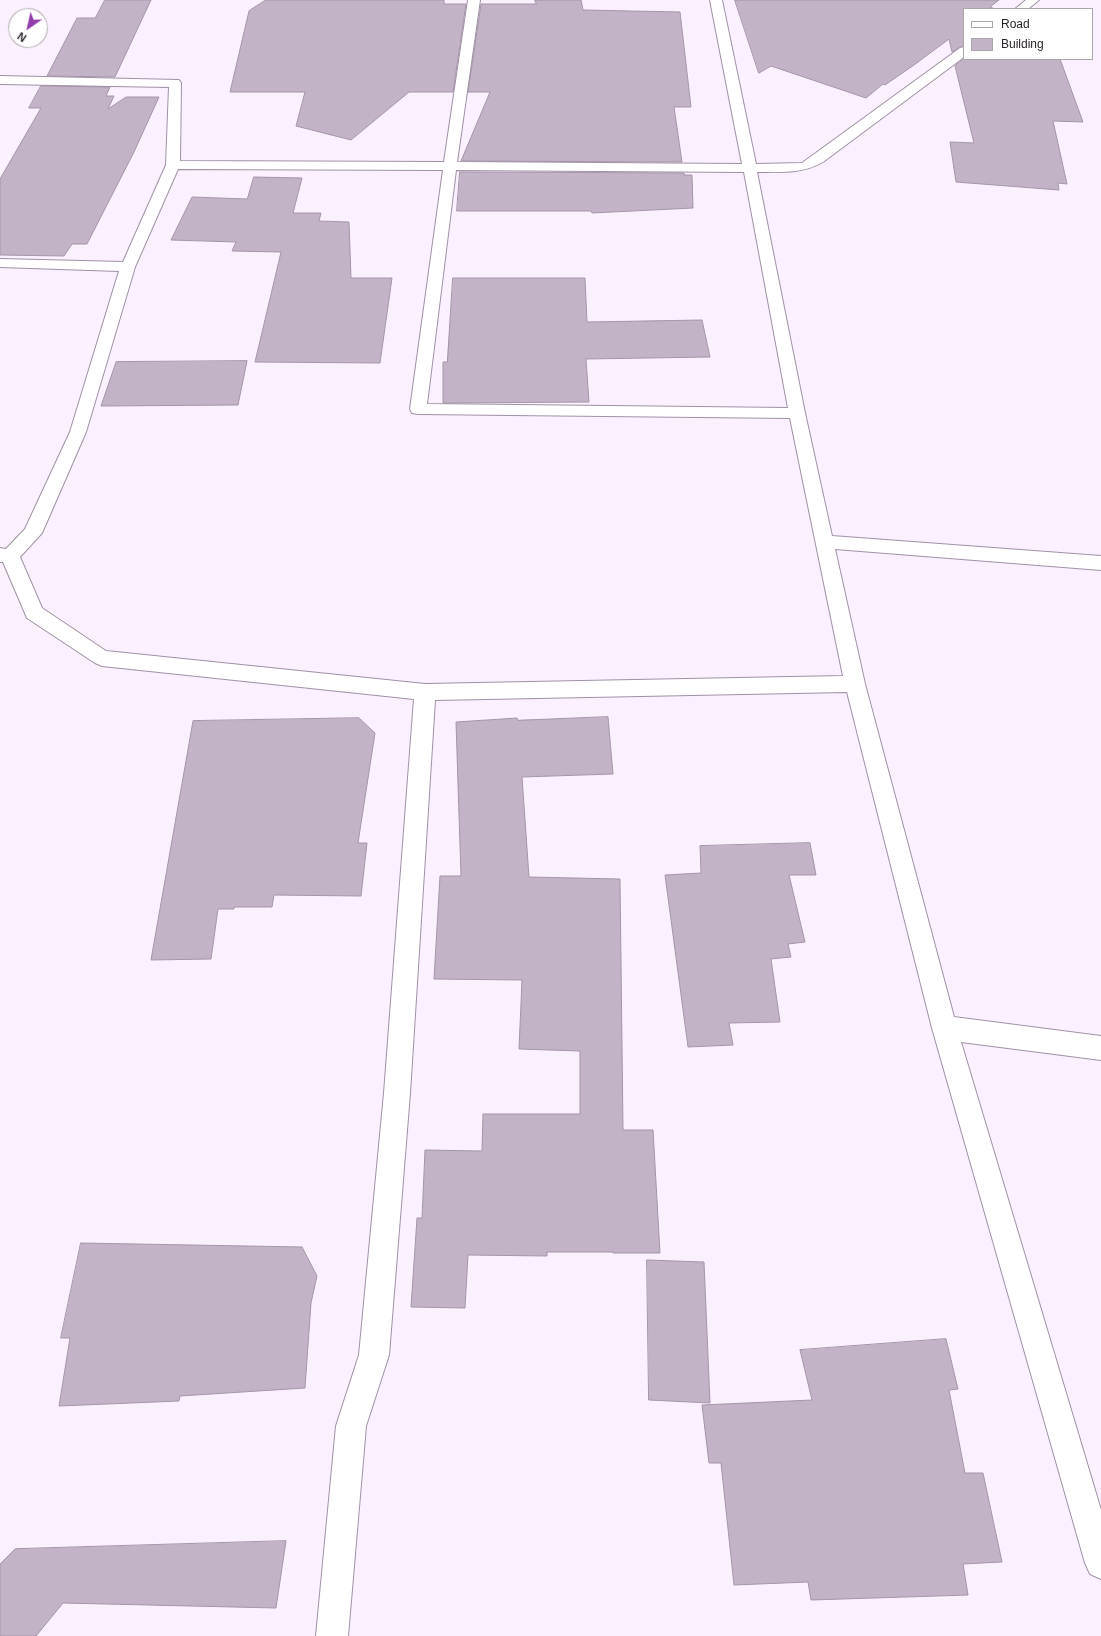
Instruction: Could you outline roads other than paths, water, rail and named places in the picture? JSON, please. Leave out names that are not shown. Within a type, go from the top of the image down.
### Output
[{"type":"street","points":[[474,0],[450,166],[418,409],[797,413]]},
{"type":"street","points":[[716,0],[797,413],[855,684],[944,1028],[1101,1563]]},
{"type":"street","points":[[1022,8],[1033,0]]},
{"type":"street","points":[[173,165],[750,168],[806,166],[818,159],[963,52]]},
{"type":"street","points":[[0,80],[175,83],[173,165],[128,268],[78,432],[33,532],[5,555],[34,613],[102,658],[425,692],[855,684]]},
{"type":"street","points":[[0,263],[128,268]]},
{"type":"street","points":[[824,542],[1101,563]]},
{"type":"street","points":[[332,1636],[351,1426],[374,1355],[397,1085],[425,692]]},
{"type":"street","points":[[944,1028],[1101,1048]]}]
